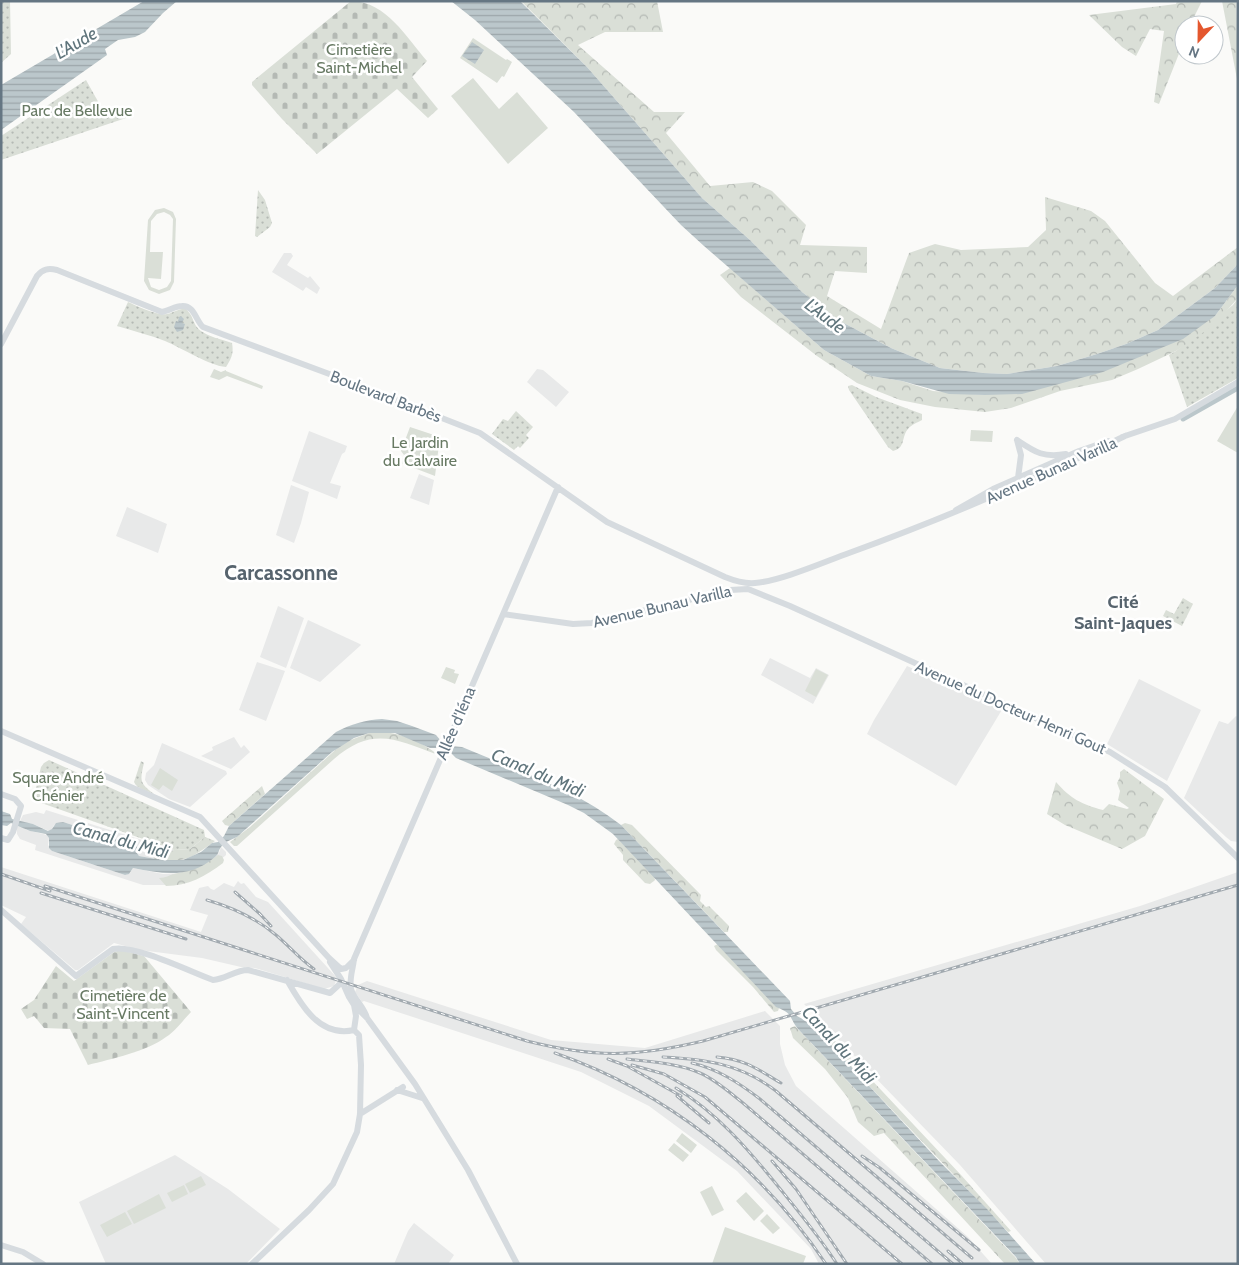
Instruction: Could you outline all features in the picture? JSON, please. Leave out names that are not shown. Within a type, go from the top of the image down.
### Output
[{"type":"main road","name":"Boulevard Barbès","points":[[1,344],[41,273],[50,268],[162,312],[179,306],[186,306],[192,311],[203,327],[480,433],[558,487]]},
{"type":"main road","name":"Avenue Bunau Varilla","points":[[950,515],[962,505],[993,488],[1079,451],[1174,419],[1238,382]]},
{"type":"main road","name":"Avenue Bunau Varilla","points":[[503,614],[573,624],[592,623],[754,584],[836,558],[950,515],[1126,436]]},
{"type":"main road","points":[[1018,478],[1021,455],[1017,440],[1036,453],[1046,455],[1056,456],[1079,451]]},
{"type":"main road","points":[[558,487],[607,522],[731,580],[754,584],[760,594]]},
{"type":"main road","name":"Allée d'Iéna","points":[[367,1018],[366,1012],[352,991],[350,982],[354,959],[558,487]]},
{"type":"main road","points":[[730,590],[731,580]]},
{"type":"main road","name":"Avenue Bunau Varilla","points":[[754,584],[760,594]]},
{"type":"main road","name":"Avenue du Docteur Henri Gout","points":[[760,594],[948,677],[1110,752],[1165,787],[1238,858]]},
{"type":"main road","points":[[1,731],[200,817],[329,958],[341,969],[346,968],[354,959]]},
{"type":"main road","points":[[1,794],[14,799],[20,810],[12,832],[5,839]]},
{"type":"main road","points":[[1,910],[73,975],[78,975],[113,949],[120,947],[139,952],[213,980],[220,980],[239,970],[248,970],[330,993],[341,984]]},
{"type":"main road","points":[[329,958],[341,984],[354,1005],[367,1018],[405,1072],[468,1170],[517,1264]]},
{"type":"main road","points":[[252,1264],[309,1210],[333,1184],[356,1132],[360,1114],[361,1065],[359,1035],[354,1030],[337,1030],[321,1026],[309,1013],[287,980]]},
{"type":"main road","points":[[354,1005],[356,1016],[354,1030]]},
{"type":"main road","points":[[405,1072],[403,1088],[408,1094],[414,1088]]},
{"type":"main road","points":[[360,1114],[403,1088],[414,1088]]},
{"type":"main road","points":[[1,1244],[23,1252],[43,1264]]},
{"type":"shaded area","points":[[284,253],[291,253],[293,256],[287,265],[308,278],[310,276],[320,288],[317,294],[306,287],[303,291],[272,272]]},
{"type":"shaded area","points":[[537,369],[543,370],[569,392],[556,407],[527,382]]},
{"type":"shaded area","points":[[309,431],[347,446],[330,483],[341,486],[337,499],[292,481]]},
{"type":"shaded area","points":[[419,474],[434,480],[429,505],[410,498]]},
{"type":"shaded area","points":[[291,485],[309,492],[294,543],[276,535]]},
{"type":"shaded area","points":[[127,507],[167,524],[158,553],[116,536]]},
{"type":"shaded area","points":[[278,606],[304,618],[286,668],[260,657]]},
{"type":"shaded area","points":[[308,620],[361,645],[320,682],[290,668]]},
{"type":"shaded area","points":[[770,658],[810,678],[816,668],[829,675],[813,704],[761,675]]},
{"type":"shaded area","points":[[257,662],[285,671],[266,721],[239,710]]},
{"type":"shaded area","points":[[907,666],[1003,708],[956,786],[867,734]]},
{"type":"shaded area","points":[[1139,679],[1201,710],[1167,781],[1107,744]]},
{"type":"shaded area","points":[[1236,716],[1238,717],[1238,842],[1231,841],[1226,837],[1184,798],[1219,721],[1228,724]]},
{"type":"shaded area","points":[[234,737],[241,748],[244,745],[250,752],[231,769],[201,756],[213,750],[212,747]]},
{"type":"shaded area","points":[[162,743],[226,771],[227,774],[190,807],[169,799],[148,785],[145,780],[146,773],[154,765]]},
{"type":"shaded area","points":[[46,810],[174,850],[183,860],[162,860],[139,856],[133,844],[63,822],[54,825],[49,831],[33,824],[21,822],[22,827],[27,830],[47,835],[49,838],[48,845],[52,851],[125,875],[130,873],[133,868],[163,874],[184,873],[219,853],[221,847],[226,852],[226,855],[210,869],[174,885],[143,885],[35,850],[36,845],[20,839],[17,834],[17,827],[23,815],[36,812],[44,814]]},
{"type":"shaded area","points":[[1,867],[201,932],[208,915],[190,910],[199,888],[208,886],[214,890],[224,883],[234,887],[238,881],[241,884],[244,883],[256,897],[268,902],[337,978],[334,986],[324,989],[255,968],[241,967],[202,958],[140,950],[114,943],[78,970],[75,970],[21,924],[26,917],[1,905]]},
{"type":"shaded area","points":[[1238,872],[1238,1264],[1046,1264],[960,1165],[804,1004],[1140,906]]},
{"type":"shaded area","points":[[367,981],[551,1040],[645,1048],[765,1011],[780,1026],[780,1044],[785,1065],[796,1086],[968,1237],[992,1264],[819,1264],[811,1249],[737,1171],[649,1106],[581,1072],[364,1001],[362,1002],[355,992],[358,985]]},
{"type":"shaded area","points":[[175,1155],[228,1189],[280,1229],[246,1264],[106,1264],[79,1202]]},
{"type":"shaded area","points":[[414,1223],[454,1255],[448,1264],[394,1264],[408,1231]]},
{"type":"green space","points":[[1,1],[10,1],[11,54],[1,63]]},
{"type":"green space","name":"Cimetière Saint-Michel","points":[[351,1],[375,7],[385,14],[395,22],[427,61],[412,77],[438,109],[428,118],[397,89],[317,154],[282,119],[252,85],[252,82]]},
{"type":"green space","points":[[521,1],[657,1],[663,32],[605,32],[578,45],[654,112],[685,112],[666,133],[710,186],[753,182],[772,191],[806,225],[800,245],[867,247],[867,273],[835,271],[827,296],[881,329],[909,253],[935,244],[961,250],[1028,247],[1046,230],[1045,197],[1091,211],[1105,221],[1155,283],[1173,296],[1238,247],[1238,264],[1215,288],[1158,330],[1126,344],[1057,366],[1007,374],[940,368],[891,348],[840,321],[802,292],[750,240],[702,198],[587,67]]},
{"type":"green space","points":[[1177,1],[1202,1],[1195,15],[1174,15],[1174,65],[1159,104],[1154,102],[1164,31],[1150,29],[1136,56],[1122,47],[1089,15],[1176,4]]},
{"type":"green space","points":[[1222,1],[1236,1],[1238,81],[1237,79]]},
{"type":"green space","points":[[473,38],[512,62],[504,77],[502,76],[497,83],[460,58]]},
{"type":"green space","points":[[473,78],[499,109],[517,92],[548,128],[508,164],[451,96]]},
{"type":"green space","name":"Parc de Bellevue","points":[[86,80],[105,114],[119,109],[125,111],[126,118],[1,160],[1,136]]},
{"type":"green space","points":[[258,190],[265,200],[272,223],[270,227],[257,237],[255,236]]},
{"type":"green space","points":[[164,208],[173,212],[176,219],[174,282],[170,290],[159,294],[149,290],[144,281],[148,220],[155,210]],"holes":[[[164,212],[173,219],[171,281],[167,287],[159,290],[151,287],[148,278],[161,279],[163,252],[150,252],[151,221],[157,214]]]},
{"type":"green space","points":[[730,268],[824,350],[871,376],[902,381],[933,391],[985,395],[1215,316],[1238,285],[1238,298],[1214,325],[1176,351],[1138,369],[1112,380],[1060,391],[1011,408],[985,412],[935,407],[900,400],[857,383],[817,356],[741,297],[720,275]]},
{"type":"green space","points":[[1238,298],[1238,378],[1187,407],[1169,355],[1233,305]]},
{"type":"green space","points":[[128,302],[158,314],[186,309],[199,329],[208,335],[232,343],[232,356],[226,367],[204,360],[159,339],[117,326]]},
{"type":"green space","points":[[214,369],[221,372],[226,370],[263,386],[262,389],[227,376],[219,380],[210,377]]},
{"type":"green space","points":[[852,385],[876,397],[922,414],[922,420],[908,429],[902,445],[897,450],[893,451],[888,447],[849,390],[848,386]]},
{"type":"green space","points":[[1238,406],[1238,453],[1217,441]]},
{"type":"green space","points":[[516,411],[533,427],[526,435],[529,438],[520,448],[518,446],[514,450],[492,434],[503,419],[508,421]]},
{"type":"green space","name":"Le Jardin du Calvaire","points":[[410,427],[440,437],[435,476],[401,463],[404,455],[401,451]]},
{"type":"green space","points":[[971,430],[993,431],[992,442],[970,441]]},
{"type":"green space","points":[[1183,598],[1193,604],[1182,626],[1163,616],[1166,610],[1174,614]]},
{"type":"green space","points":[[446,667],[455,670],[454,673],[459,674],[455,684],[441,678]]},
{"type":"green space","points":[[816,669],[828,675],[816,697],[805,691]]},
{"type":"green space","points":[[383,732],[412,739],[438,755],[397,741],[373,739],[360,742],[334,759],[237,846],[230,842],[250,827],[343,743],[369,733]]},
{"type":"green space","name":"Square André Chénier","points":[[49,760],[204,830],[205,837],[190,849],[174,850],[33,800],[41,767]]},
{"type":"green space","points":[[141,761],[144,763],[142,773],[143,784],[154,794],[140,788],[134,782]]},
{"type":"green space","points":[[160,768],[178,780],[172,791],[163,785],[159,790],[151,785]]},
{"type":"green space","points":[[1124,769],[1164,799],[1145,836],[1122,849],[1065,825],[1047,814],[1056,782],[1072,797],[1088,805],[1103,810],[1109,804],[1129,808],[1118,800],[1120,791],[1117,783],[1120,772]]},
{"type":"green space","points":[[262,786],[265,794],[229,826],[225,825],[222,821]]},
{"type":"green space","points":[[625,823],[632,825],[701,895],[700,901],[706,907],[709,906],[729,926],[728,932],[724,932],[621,825]]},
{"type":"green space","points":[[205,837],[215,841],[194,855],[173,861],[154,859],[160,849],[170,852],[190,849]]},
{"type":"green space","points":[[618,839],[654,876],[655,880],[650,884],[645,883],[623,860],[623,855],[614,844]]},
{"type":"green space","points":[[218,855],[222,856],[223,863],[196,879],[174,886],[166,886],[159,878],[197,867]]},
{"type":"green space","points":[[718,944],[779,1008],[778,1011],[774,1012],[753,987],[716,950],[714,946]]},
{"type":"green space","name":"Cimetière de Saint-Vincent","points":[[121,950],[144,956],[191,1012],[173,1032],[158,1042],[129,1054],[88,1065],[70,1029],[44,1028],[34,1016],[27,1019],[21,1009],[34,1000],[56,966],[74,981],[114,952]]},
{"type":"green space","points":[[819,1024],[1011,1231],[1008,1232],[819,1033]]},
{"type":"green space","points":[[795,1026],[1020,1264],[1005,1264],[884,1133],[874,1136],[858,1122],[848,1098],[825,1069],[793,1038],[790,1028]]},
{"type":"green space","points":[[682,1133],[697,1145],[691,1153],[676,1141]]},
{"type":"green space","points":[[674,1143],[689,1155],[683,1162],[668,1150]]},
{"type":"green space","points":[[201,1176],[206,1185],[190,1193],[185,1184]]},
{"type":"green space","points":[[184,1185],[188,1194],[172,1202],[167,1193]]},
{"type":"green space","points":[[712,1186],[724,1210],[712,1216],[700,1192]]},
{"type":"green space","points":[[746,1192],[764,1211],[754,1221],[736,1201]]},
{"type":"green space","points":[[159,1194],[166,1208],[134,1224],[127,1211]]},
{"type":"green space","points":[[125,1212],[132,1224],[107,1237],[100,1225]]},
{"type":"green space","points":[[767,1214],[780,1228],[773,1234],[760,1221]]},
{"type":"green space","points":[[725,1227],[806,1256],[803,1264],[712,1264]]},
{"type":"water","name":"L'Aude","points":[[144,1],[177,1],[145,32],[135,37],[118,40],[105,49],[107,55],[1,130],[1,85]]},
{"type":"water","name":"L'Aude","points":[[451,1],[520,1],[587,67],[702,198],[750,240],[802,292],[840,321],[891,348],[940,368],[1007,374],[1057,366],[1126,344],[1158,330],[1215,288],[1238,264],[1238,285],[1215,316],[1183,339],[1103,372],[1022,394],[949,394],[902,381],[871,376],[824,350],[704,246],[681,225],[574,112],[475,20]]},
{"type":"water","points":[[472,42],[484,50],[475,64],[462,56]]},
{"type":"water","points":[[181,316],[184,319],[182,323],[185,324],[183,330],[177,332],[174,327],[176,321],[179,322],[179,317]]},
{"type":"water","points":[[382,719],[397,721],[436,735],[442,742],[450,746],[462,747],[544,781],[584,801],[621,825],[790,1001],[791,1009],[797,1016],[808,1022],[831,1045],[939,1161],[987,1209],[1036,1264],[1020,1264],[1016,1257],[798,1029],[788,1014],[776,1007],[613,834],[584,813],[456,758],[449,751],[440,748],[430,748],[395,733],[369,733],[354,738],[332,752],[237,837],[224,843],[215,857],[196,869],[186,872],[166,873],[133,868],[129,874],[125,875],[52,851],[49,848],[49,838],[46,834],[30,831],[11,823],[7,826],[1,825],[1,811],[10,814],[12,819],[33,824],[48,831],[56,823],[63,822],[133,844],[137,847],[139,856],[162,860],[183,860],[201,852],[212,843],[218,842],[224,836],[229,826],[336,732],[358,723]]},
{"type":"waterway","points":[[1183,419],[1238,388]]},
{"type":"railway","points":[[1,874],[50,891]]},
{"type":"railway","points":[[45,886],[527,1041],[551,1047],[594,1053],[636,1053],[703,1041],[1238,885]]},
{"type":"railway","points":[[235,892],[271,926]]},
{"type":"railway","points":[[41,893],[186,939]]},
{"type":"railway","points":[[207,900],[225,906],[261,924],[314,969]]},
{"type":"railway","points":[[555,1053],[596,1069],[635,1088],[707,1136],[741,1164],[771,1195],[800,1228],[826,1264]]},
{"type":"railway","points":[[663,1057],[693,1059],[722,1065],[736,1069],[763,1082],[972,1258]]},
{"type":"railway","points":[[717,1057],[744,1063],[781,1083]]},
{"type":"railway","points":[[608,1059],[627,1066],[681,1096]]},
{"type":"railway","points":[[627,1059],[682,1067],[700,1073],[717,1083],[932,1264]]},
{"type":"railway","points":[[692,1063],[728,1077],[760,1099],[953,1264]]},
{"type":"railway","points":[[632,1065],[664,1074],[705,1097],[902,1264]]},
{"type":"railway","points":[[676,1088],[705,1108],[743,1145],[800,1214],[837,1264]]},
{"type":"railway","points":[[677,1096],[709,1123]]},
{"type":"railway","points":[[862,1156],[880,1168],[979,1250]]},
{"type":"railway","points":[[772,1161],[796,1189],[847,1264]]},
{"type":"railway","points":[[948,1251],[962,1263]]},
{"type":"district","name":"Carcassonne","points":[[281,573]]},
{"type":"district","name":"Cité Saint-Jaques","points":[[1123,612]]},
{"type":"water label","name":"Canal du Midi","points":[[538,773]]},
{"type":"water label","name":"Canal du Midi","points":[[121,840]]},
{"type":"water label","name":"Canal du Midi","points":[[839,1045]]}]
